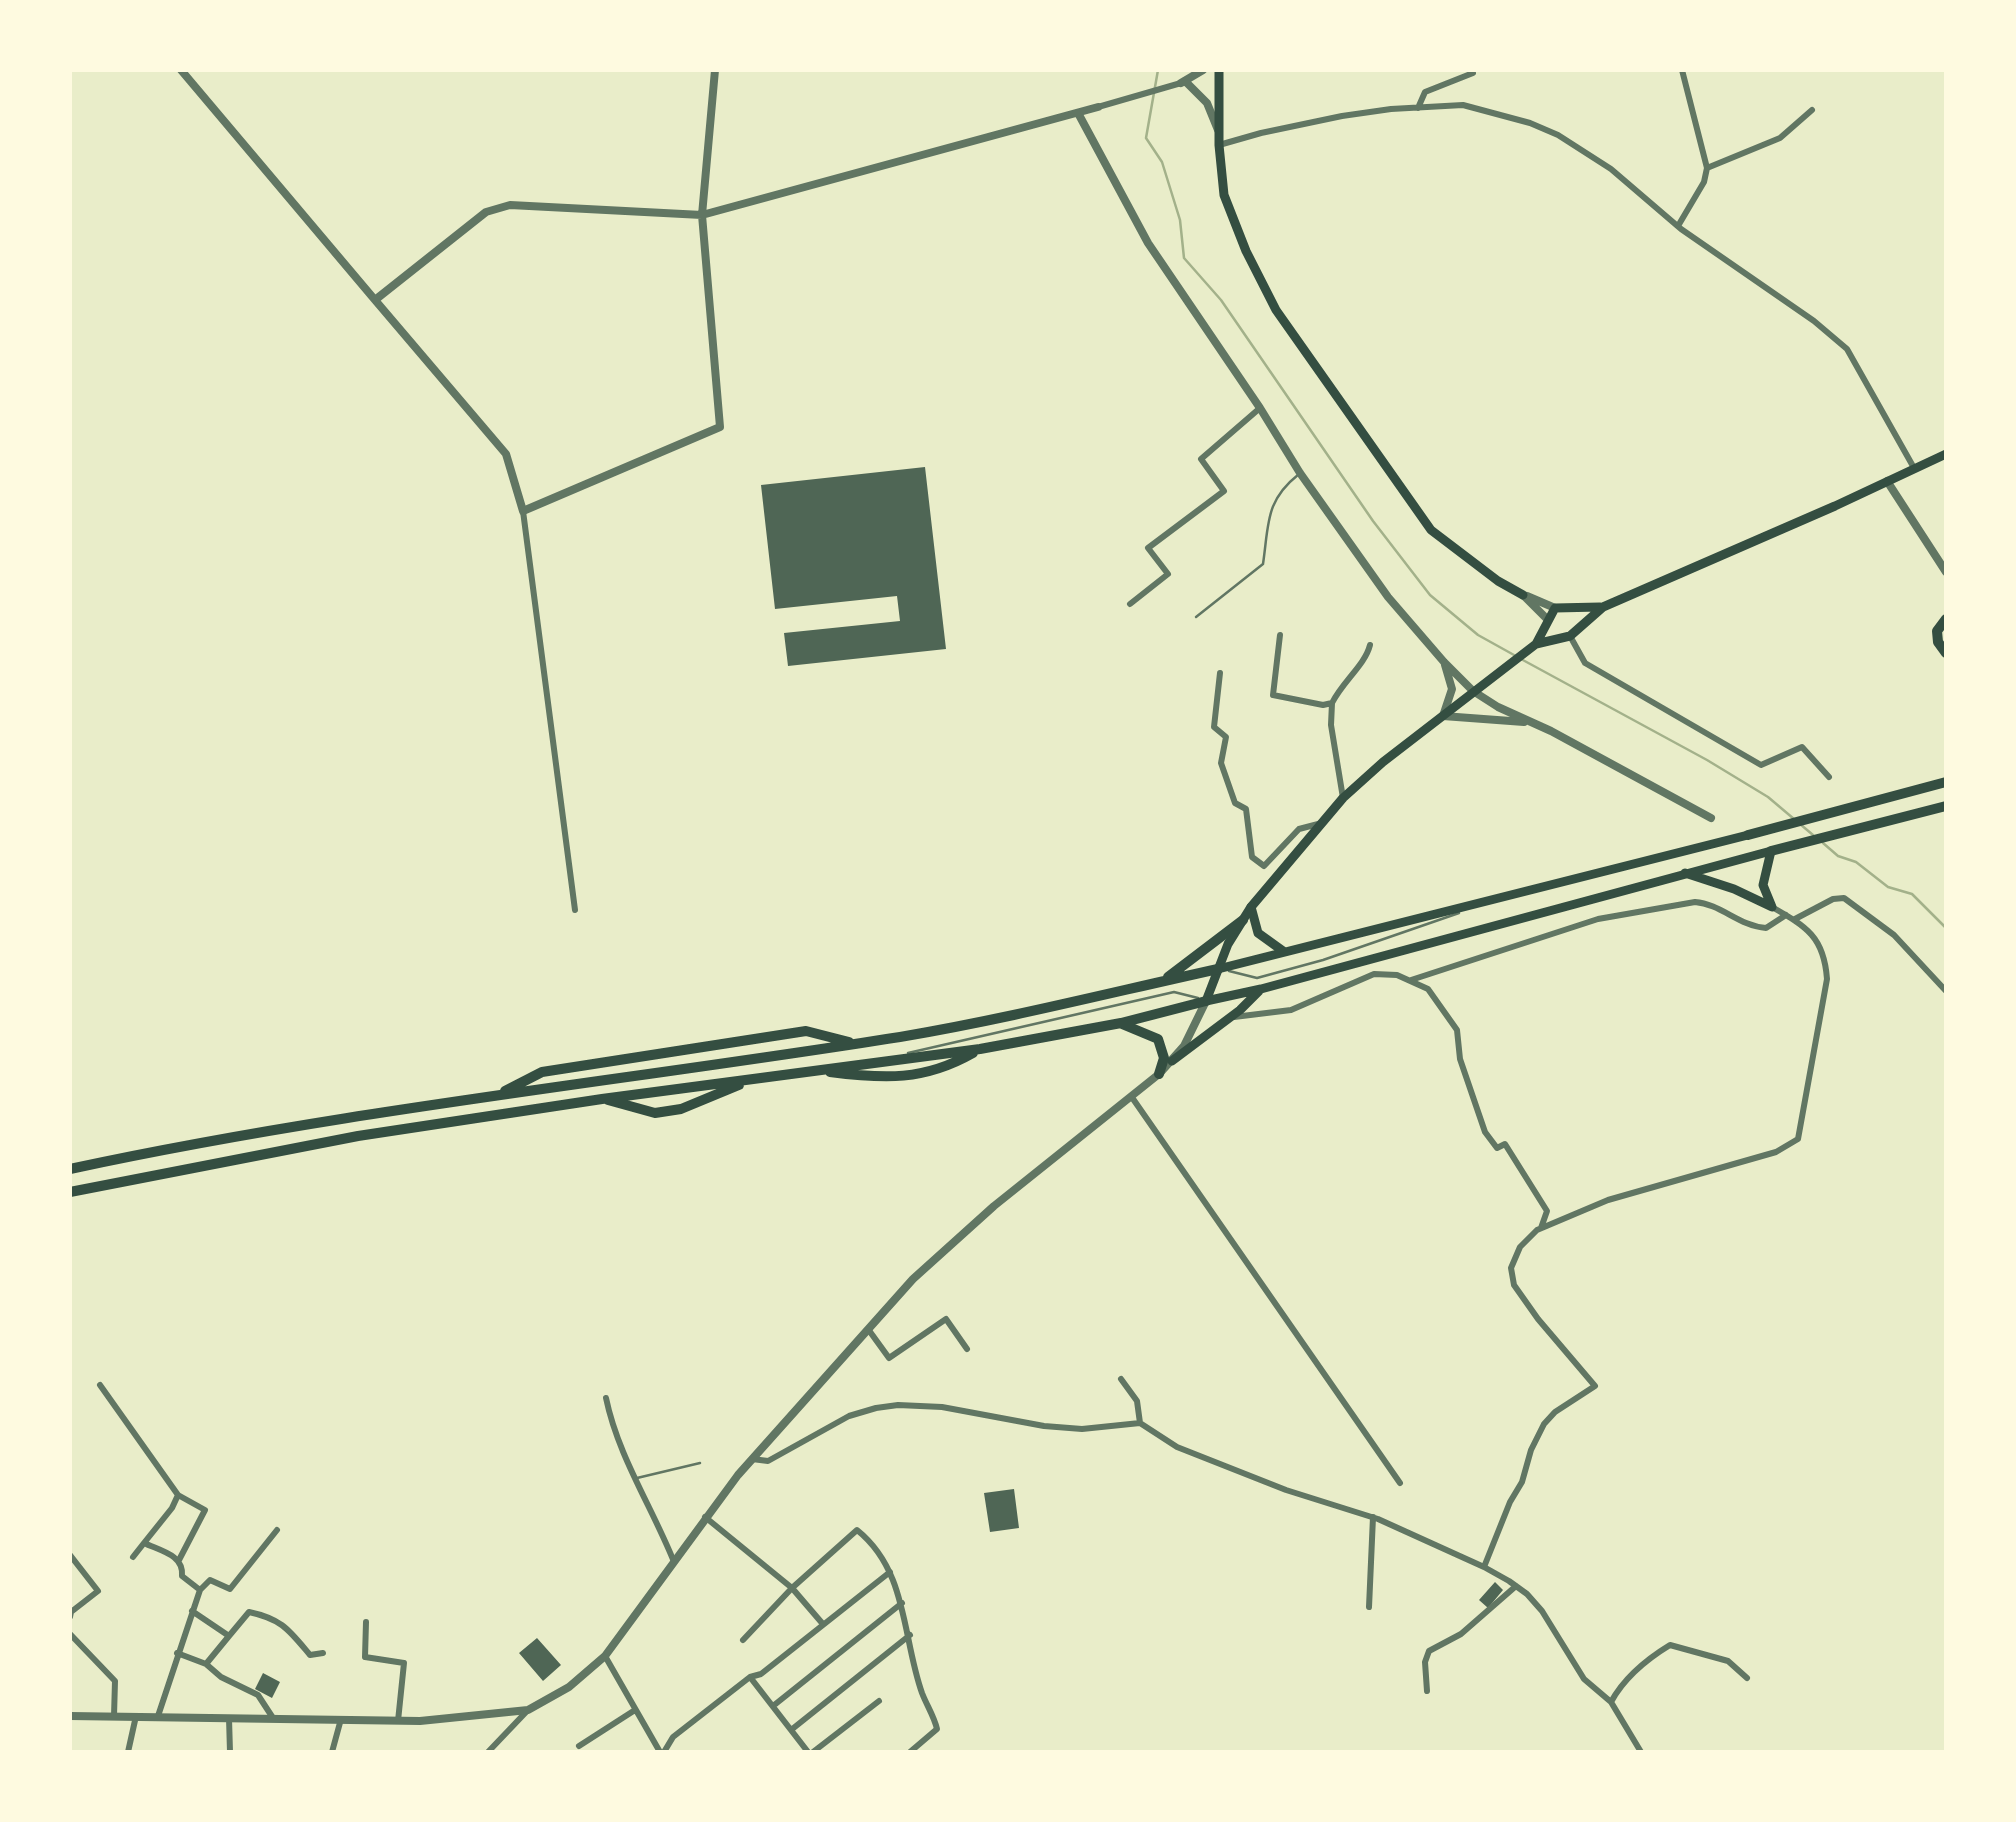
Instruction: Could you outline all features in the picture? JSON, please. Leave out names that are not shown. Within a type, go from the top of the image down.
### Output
[{"type":"highway","points":[[1946,619],[1937,631],[1938,642],[1946,653]]},
{"type":"highway","points":[[1748,835],[1946,782]]},
{"type":"highway","points":[[1771,851],[1946,806]]},
{"type":"highway","points":[[1163,981],[1243,920]]},
{"type":"highway","points":[[70,1170],[329,1120],[968,1024],[1218,968]]},
{"type":"highway","points":[[70,1192],[358,1136],[602,1098],[980,1049],[1122,1023],[1206,1001]]},
{"type":"highway","points":[[1122,1023],[1158,1039],[1164,1058],[1159,1074]]},
{"type":"highway","points":[[494,1096],[542,1072],[806,1031],[854,1043]]},
{"type":"highway","points":[[814,1070],[886,1079],[951,1066],[980,1049]]},
{"type":"highway","points":[[602,1098],[655,1113],[682,1108],[752,1080]]},
{"type":"main road","points":[[1219,70],[1218,130],[1224,195],[1246,251],[1276,310],[1431,530],[1523,595]]},
{"type":"main road","points":[[1206,1001],[1218,968],[1251,907],[1342,798],[1536,644],[1570,636],[1603,607],[1946,454]]},
{"type":"main road","points":[[1536,644],[1555,608],[1603,607]]},
{"type":"main road","points":[[1572,608],[1578,614],[1579,625]]},
{"type":"main road","points":[[1548,620],[1550,630],[1558,637]]},
{"type":"main road","points":[[1218,968],[1748,835]]},
{"type":"main road","points":[[1206,1001],[1771,851],[1763,884],[1772,907]]},
{"type":"main road","points":[[1683,872],[1772,907]]},
{"type":"main road","points":[[1251,907],[1258,933],[1284,951]]},
{"type":"main road","points":[[1172,1062],[1261,989]]},
{"type":"street","points":[[181,70],[506,454],[523,511],[576,910]]},
{"type":"street","points":[[523,511],[720,427],[702,216],[715,70]]},
{"type":"street","points":[[374,300],[486,212],[510,205],[702,216],[1098,108],[1183,82],[1203,70]]},
{"type":"street","points":[[1418,108],[1425,92],[1473,73],[1472,70]]},
{"type":"street","points":[[1678,226],[1704,182],[1707,168],[1682,70]]},
{"type":"street","points":[[1183,82],[1207,103],[1218,130]]},
{"type":"street","points":[[1219,145],[1261,132],[1342,116],[1463,105],[1530,123],[1558,136],[1611,169],[1678,226],[1848,348],[1914,468]]},
{"type":"street","points":[[1707,168],[1780,138],[1812,110]]},
{"type":"street","points":[[1078,113],[1148,243],[1300,473],[1388,597],[1444,662],[1528,722],[1691,804],[1711,818]]},
{"type":"street","points":[[1130,604],[1168,574],[1148,548],[1224,491],[1201,460],[1260,408]]},
{"type":"street","points":[[1886,481],[1946,572]]},
{"type":"street","points":[[1523,595],[1555,608]]},
{"type":"street","points":[[1523,595],[1548,620]]},
{"type":"street","points":[[1280,635],[1272,695],[1323,705],[1332,703]]},
{"type":"street","points":[[1570,636],[1585,663],[1746,757],[1761,765],[1802,748],[1829,778]]},
{"type":"street","points":[[1342,798],[1331,726],[1332,703],[1348,675],[1366,659],[1370,645]]},
{"type":"street","points":[[1444,662],[1452,689],[1442,716],[1528,722]]},
{"type":"street","points":[[1220,673],[1214,728],[1226,737],[1221,763],[1236,803],[1246,808],[1252,857],[1264,866],[1298,830],[1324,822]]},
{"type":"street","points":[[1794,920],[1833,899],[1844,898],[1894,935],[1946,991]]},
{"type":"street","points":[[1410,981],[1598,920],[1696,902],[1708,902],[1748,926],[1766,928],[1786,915]]},
{"type":"street","points":[[1484,1566],[1544,1424],[1554,1412],[1595,1386],[1514,1285],[1511,1268],[1520,1247],[1540,1228],[1608,1200],[1776,1152],[1798,1139],[1827,979],[1822,948],[1812,933],[1772,907]]},
{"type":"street","points":[[1228,1018],[1291,1010],[1374,974],[1397,975],[1428,989],[1457,1030],[1460,1059],[1485,1132],[1498,1148],[1505,1144],[1547,1211],[1540,1228]]},
{"type":"street","points":[[488,1752],[528,1710],[569,1687],[605,1656],[705,1517],[868,1329],[953,1241],[1172,1062],[1206,1001]]},
{"type":"street","points":[[1132,1096],[1400,1484]]},
{"type":"street","points":[[868,1329],[889,1358],[946,1318],[967,1349]]},
{"type":"street","points":[[1121,1379],[1137,1402],[1140,1423],[1154,1436],[1286,1490],[1373,1518],[1484,1566],[1516,1586],[1555,1629],[1584,1679],[1611,1702],[1641,1752]]},
{"type":"street","points":[[100,1385],[178,1495],[205,1510],[179,1560]]},
{"type":"street","points":[[606,1398],[613,1431],[674,1562]]},
{"type":"street","points":[[752,1459],[768,1461],[850,1416],[888,1406],[942,1408],[1082,1429],[1140,1423]]},
{"type":"street","points":[[133,1557],[178,1495]]},
{"type":"street","points":[[705,1517],[792,1588],[822,1624]]},
{"type":"street","points":[[1369,1607],[1373,1518]]},
{"type":"street","points":[[158,1716],[200,1590],[210,1580],[230,1589],[277,1530]]},
{"type":"street","points":[[744,1640],[792,1588],[857,1530],[890,1572],[902,1603],[922,1692],[937,1729],[910,1752]]},
{"type":"street","points":[[144,1542],[179,1560],[182,1576],[200,1590]]},
{"type":"street","points":[[70,1555],[98,1590],[70,1613]]},
{"type":"street","points":[[605,1656],[662,1752],[674,1737],[750,1677],[762,1674],[890,1572]]},
{"type":"street","points":[[1427,1692],[1429,1651],[1461,1634],[1516,1586]]},
{"type":"street","points":[[772,1706],[902,1603]]},
{"type":"street","points":[[192,1611],[230,1636]]},
{"type":"street","points":[[206,1664],[249,1612],[278,1620],[310,1655],[323,1652]]},
{"type":"street","points":[[366,1622],[365,1658],[404,1663],[398,1721]]},
{"type":"street","points":[[70,1634],[115,1682],[114,1716]]},
{"type":"street","points":[[791,1730],[910,1636]]},
{"type":"street","points":[[1611,1702],[1643,1664],[1670,1646],[1682,1646],[1728,1661],[1747,1678]]},
{"type":"street","points":[[177,1653],[206,1664],[221,1677],[258,1695],[273,1718]]},
{"type":"street","points":[[750,1677],[810,1752],[879,1701]]},
{"type":"street","points":[[70,1716],[398,1721],[470,1718],[528,1710]]},
{"type":"street","points":[[579,1746],[635,1710]]},
{"type":"street","points":[[128,1752],[136,1716]]},
{"type":"street","points":[[229,1716],[230,1752]]},
{"type":"street","points":[[332,1752],[341,1719]]},
{"type":"lane","points":[[1196,617],[1262,564],[1271,509],[1280,489],[1300,473]]},
{"type":"lane","points":[[1218,968],[1257,978],[1324,960],[1503,897]]},
{"type":"lane","points":[[868,1063],[1174,992],[1206,1001]]},
{"type":"lane","points":[[636,1478],[700,1462]]},
{"type":"building","points":[[925,467],[946,649],[788,666],[784,633],[900,621],[897,596],[775,609],[761,485]]},
{"type":"building","points":[[1014,1489],[1019,1528],[990,1532],[984,1493]]},
{"type":"building","points":[[1495,1582],[1503,1590],[1488,1608],[1479,1600]]},
{"type":"building","points":[[537,1638],[561,1665],[543,1681],[519,1653]]},
{"type":"building","points":[[263,1673],[280,1682],[272,1698],[255,1689]]},
{"type":"waterway","points":[[1158,70],[1146,138],[1162,162],[1180,220],[1184,258],[1221,300],[1373,521],[1430,595],[1478,635],[1514,655]]},
{"type":"waterway","points":[[1521,659],[1707,760],[1768,797],[1794,819]]},
{"type":"waterway","points":[[1800,824],[1813,835]]},
{"type":"waterway","points":[[1823,843],[1888,887],[1912,894],[1946,928]]}]
